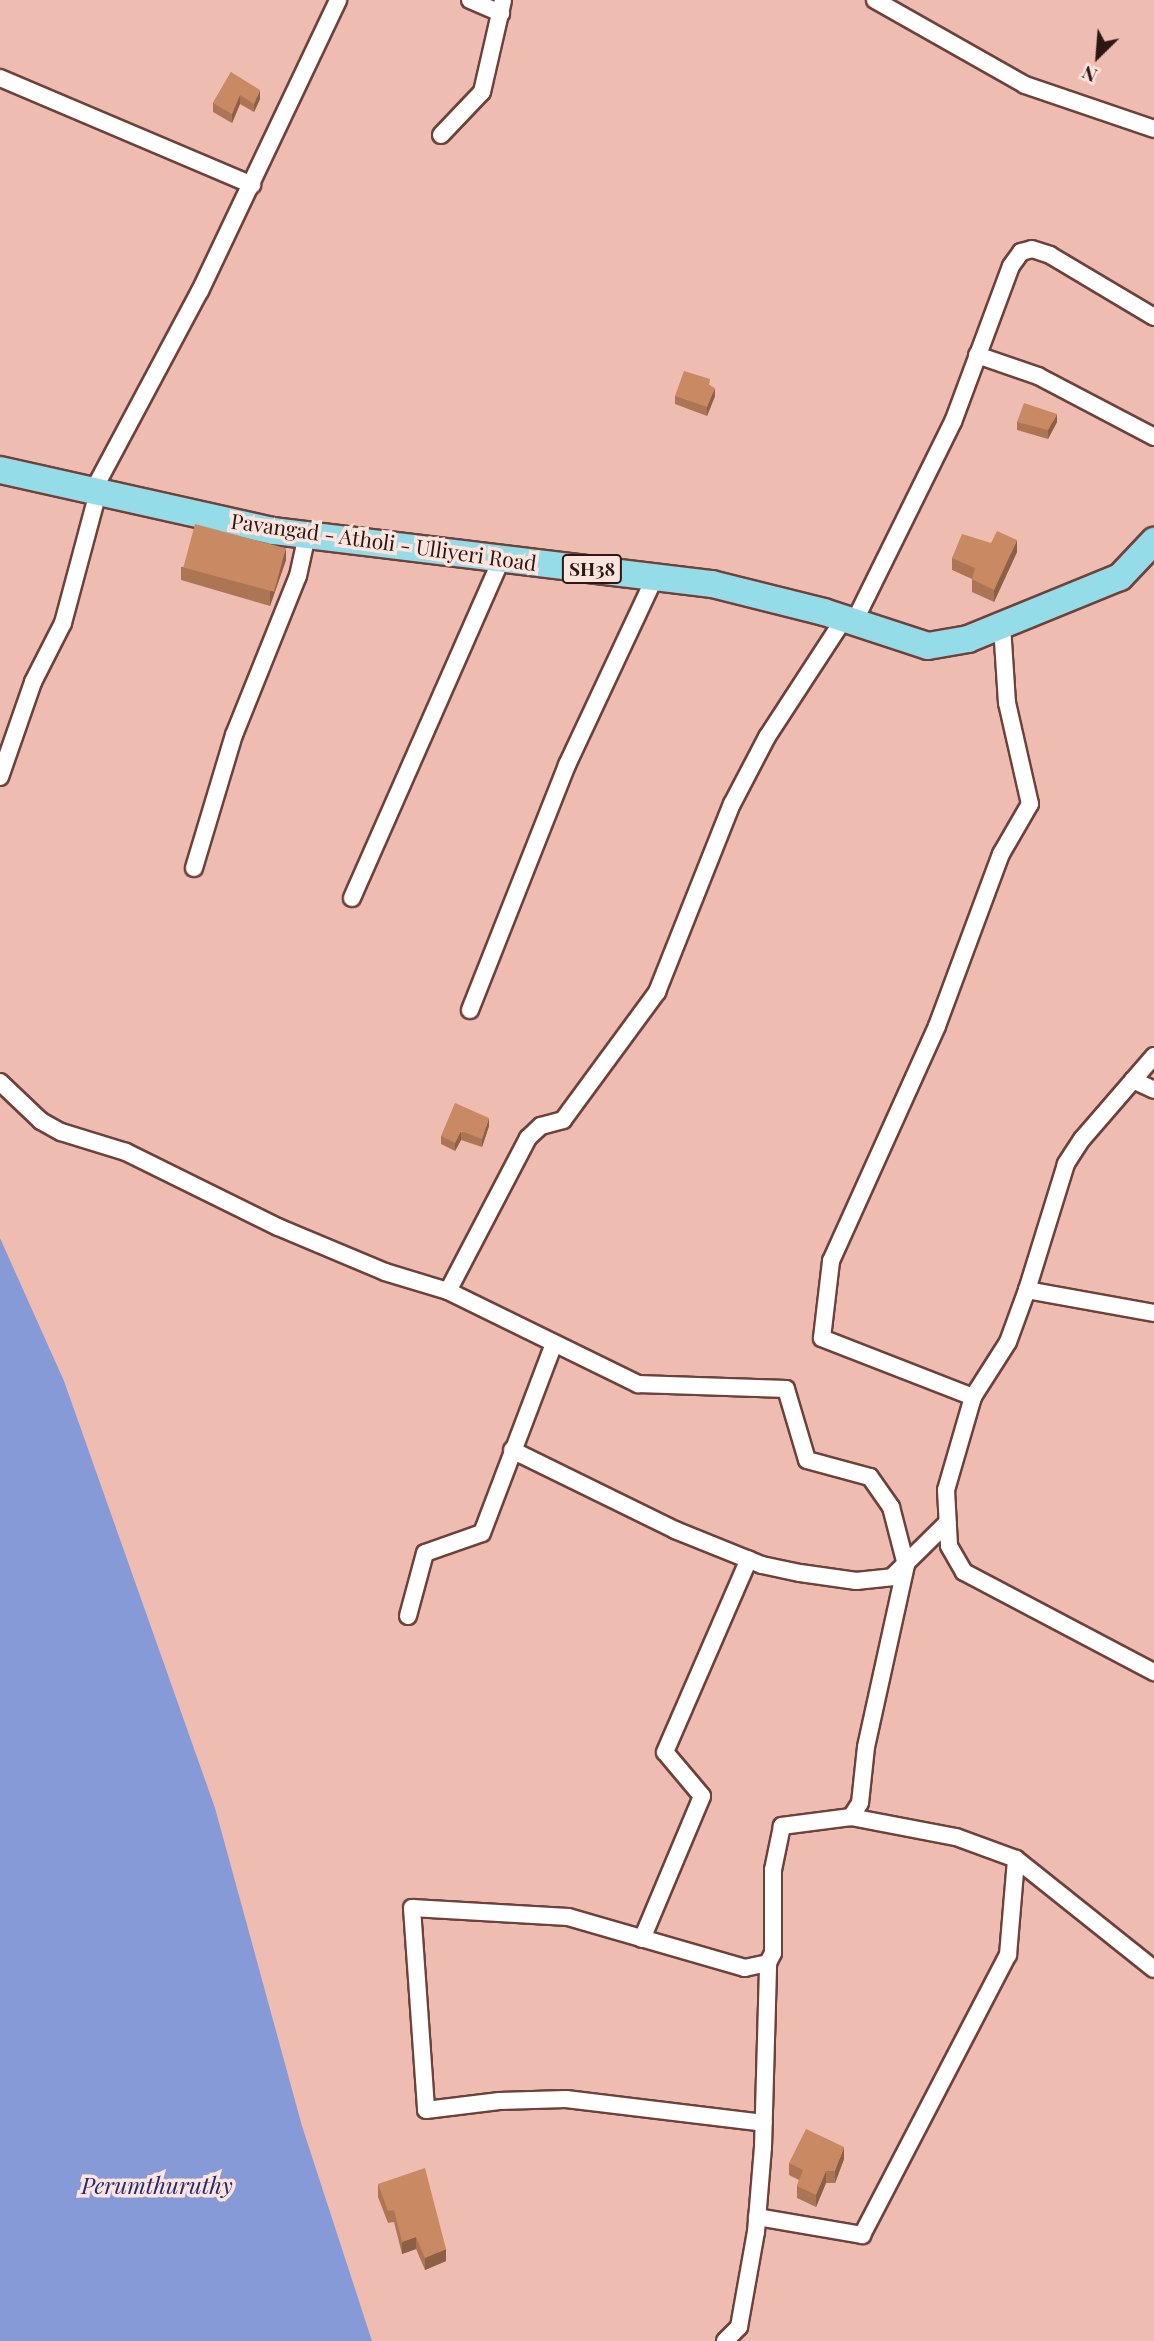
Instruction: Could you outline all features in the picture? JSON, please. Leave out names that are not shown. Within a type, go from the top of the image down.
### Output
[{"type":"main road","name":"Pavangad - Atholi - Ulliyeri Road","points":[[0,470],[307,535],[712,584],[849,620],[928,646],[968,639],[1120,577],[1154,541]]},
{"type":"street","points":[[0,777],[33,681],[63,623],[96,492],[251,185],[338,0]]},
{"type":"street","points":[[441,135],[482,92],[502,7],[470,0]]},
{"type":"street","points":[[875,0],[1025,85],[1154,129]]},
{"type":"street","points":[[0,78],[251,185]]},
{"type":"street","points":[[448,1291],[528,1138],[541,1126],[563,1120],[657,992],[732,804],[767,737],[849,620],[933,465],[1011,266],[1021,252],[1032,249],[1154,317]]},
{"type":"street","points":[[977,355],[1038,376],[1154,437]]},
{"type":"street","points":[[194,868],[234,734],[298,576],[307,535]]},
{"type":"street","points":[[352,898],[502,558]]},
{"type":"street","points":[[470,1010],[567,765],[655,577]]},
{"type":"street","points":[[973,1396],[822,1338],[831,1261],[937,1026],[1001,854],[1030,804],[1007,703],[1002,625]]},
{"type":"street","points":[[1154,1056],[1066,1164],[1008,1342],[973,1396],[946,1490],[949,1546],[964,1572],[1154,1672]]},
{"type":"street","points":[[1133,1080],[1154,1090]]},
{"type":"street","points":[[0,1082],[41,1121],[61,1132],[125,1152],[278,1227],[385,1272],[448,1291],[553,1346],[638,1384],[786,1389],[807,1460],[870,1477],[891,1507],[906,1565],[866,1747],[860,1803],[851,1817]]},
{"type":"street","points":[[1027,1290],[1154,1313]]},
{"type":"street","points":[[408,1616],[425,1553],[482,1533],[553,1346]]},
{"type":"street","points":[[512,1450],[614,1503],[749,1559],[800,1573],[856,1581],[892,1577],[948,1522]]},
{"type":"street","points":[[642,1939],[702,1796],[665,1752],[749,1559]]},
{"type":"street","points":[[725,2341],[739,2327],[757,2217],[764,2123],[768,1963],[773,1953],[773,1870],[782,1826],[851,1817],[956,1837],[1016,1859],[1154,1969]]},
{"type":"street","points":[[757,2217],[862,2235],[1009,1955],[1016,1859]]},
{"type":"street","points":[[764,2123],[566,2099],[499,2101],[426,2110],[412,1908],[568,1917],[745,1968],[768,1963]]},
{"type":"water","name":"Perumthuruthy","points":[[0,1238],[64,1381],[215,1808],[302,2126],[372,2341],[0,2341]]},
{"type":"building","points":[[231,72],[260,90],[254,104],[240,95],[232,114],[213,103]]},
{"type":"building","points":[[684,371],[710,379],[709,385],[715,388],[707,407],[675,396]]},
{"type":"building","points":[[1024,403],[1057,414],[1048,430],[1017,422]]},
{"type":"building","points":[[195,524],[286,548],[274,592],[183,567]]},
{"type":"building","points":[[997,531],[1017,540],[994,590],[972,579],[975,568],[952,558],[962,534],[991,543]]},
{"type":"building","points":[[455,1103],[489,1118],[482,1139],[461,1131],[455,1143],[441,1136]]},
{"type":"building","points":[[806,2129],[844,2147],[835,2171],[826,2171],[816,2195],[797,2186],[803,2170],[789,2163]]},
{"type":"building","points":[[425,2168],[446,2249],[425,2258],[416,2237],[402,2242],[394,2210],[388,2211],[378,2184]]}]
